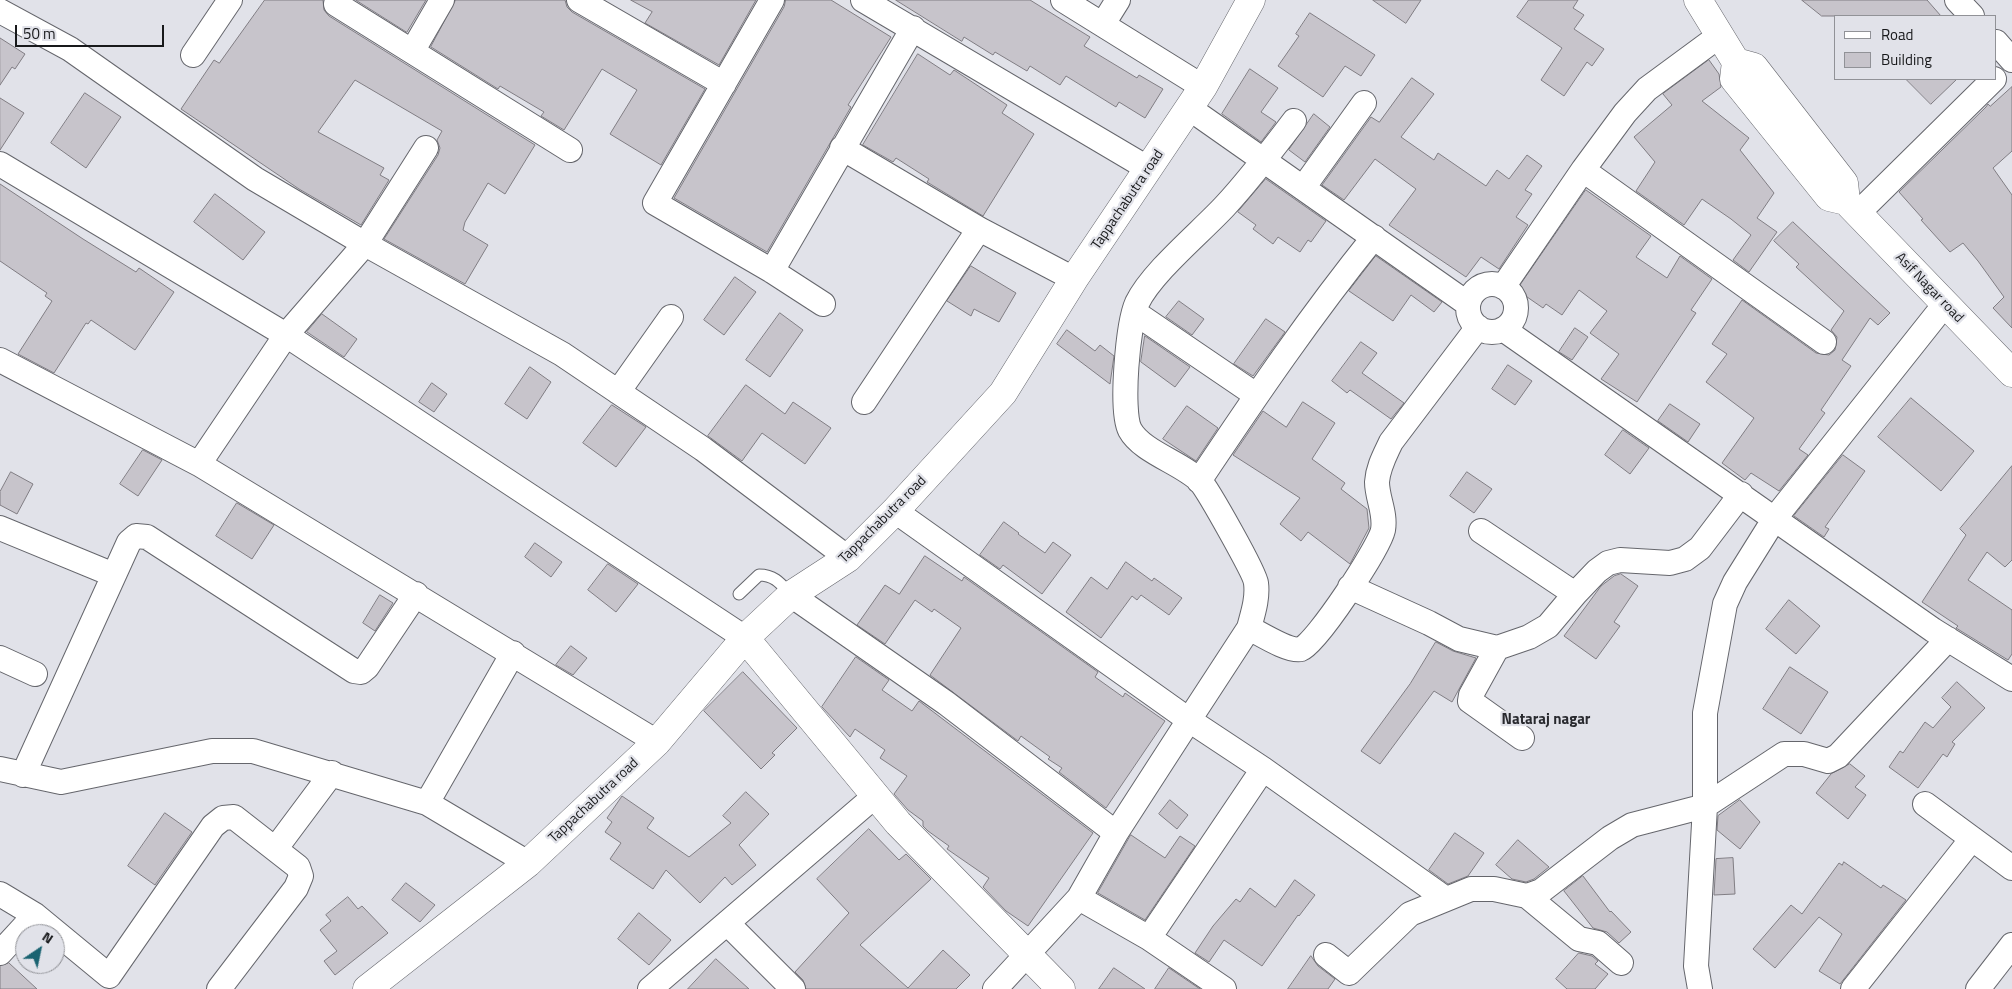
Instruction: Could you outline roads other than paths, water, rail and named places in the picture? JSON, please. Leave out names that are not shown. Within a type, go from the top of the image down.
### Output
[{"type":"main road","name":"Tappachabutra road","points":[[367,989],[528,863],[658,742],[745,638],[791,595],[848,558],[895,511],[1003,393],[1074,279],[1196,97],[1251,0]]},
{"type":"main road","points":[[1698,0],[1736,62],[1754,67],[1844,183],[1852,208]]},
{"type":"main road","name":"Asif Nagar road","points":[[1852,208],[2012,373]]},
{"type":"main road","points":[[745,638],[898,823],[1061,989]]},
{"type":"street","points":[[193,55],[230,0]]},
{"type":"street","points":[[413,50],[442,0]]},
{"type":"street","points":[[579,0],[724,84]]},
{"type":"street","points":[[772,0],[655,203],[772,271],[823,304]]},
{"type":"street","points":[[863,0],[1149,169]]},
{"type":"street","points":[[1063,0],[1103,24],[1196,97],[1265,160],[1468,304]]},
{"type":"street","points":[[1103,24],[1118,0]]},
{"type":"street","points":[[1957,0],[1971,15]]},
{"type":"street","points":[[336,4],[413,50],[570,150]]},
{"type":"street","points":[[0,11],[70,49],[255,179],[365,244],[562,354],[703,449],[848,558]]},
{"type":"street","points":[[772,271],[913,28]]},
{"type":"street","points":[[1502,287],[1625,113],[1647,89],[1719,36]]},
{"type":"street","points":[[1997,43],[2012,60],[1997,76]]},
{"type":"street","points":[[1852,208],[1993,80]]},
{"type":"street","points":[[1304,188],[1364,103]]},
{"type":"street","points":[[995,989],[1078,898],[1116,833],[1249,628],[1255,606],[1256,582],[1249,566],[1200,481],[1131,432],[1126,420],[1125,399],[1134,312],[1145,290],[1225,206],[1265,160],[1294,121]]},
{"type":"street","points":[[199,464],[286,335],[365,244],[426,148]]},
{"type":"street","points":[[842,148],[979,229],[1074,279]]},
{"type":"street","points":[[0,164],[286,335],[745,638]]},
{"type":"street","points":[[1583,170],[1824,342]]},
{"type":"street","points":[[864,402],[979,229]]},
{"type":"street","points":[[1200,481],[1256,395],[1323,300],[1374,237]]},
{"type":"street","points":[[1496,284],[1512,295],[1516,308],[1512,320],[1503,329],[1490,332],[1478,327],[1470,316],[1468,304],[1475,291],[1481,286],[1496,284]]},
{"type":"street","points":[[1700,989],[1696,966],[1705,806],[1705,712],[1725,604],[1735,582],[1775,518],[1945,304]]},
{"type":"street","points":[[1134,312],[1256,395]]},
{"type":"street","points":[[618,392],[672,317]]},
{"type":"street","points":[[1249,628],[1289,648],[1300,649],[1311,643],[1375,548],[1382,532],[1384,519],[1377,482],[1381,463],[1391,442],[1478,327]]},
{"type":"street","points":[[1503,329],[1948,640],[2012,679]]},
{"type":"street","points":[[0,360],[199,464],[658,742]]},
{"type":"street","points":[[1350,587],[1429,623],[1459,639],[1496,648],[1529,637],[1548,626],[1575,594],[1597,571],[1608,563],[1620,560],[1670,563],[1686,559],[1700,548],[1741,494]]},
{"type":"street","points":[[895,511],[1446,899]]},
{"type":"street","points":[[0,528],[114,575]]},
{"type":"street","points":[[1481,531],[1575,594]]},
{"type":"street","points":[[23,775],[129,542],[136,536],[147,537],[354,671],[361,672],[367,667],[416,594]]},
{"type":"street","points":[[791,595],[946,703],[1116,833]]},
{"type":"street","points":[[1527,896],[1541,891],[1610,838],[1632,825],[1705,806],[1784,754],[1804,754],[1828,761],[1838,756],[1948,640]]},
{"type":"street","points":[[1496,648],[1471,695],[1470,701],[1522,738]]},
{"type":"street","points":[[426,802],[513,653]]},
{"type":"street","points":[[0,658],[35,674]]},
{"type":"street","points":[[0,769],[61,782],[212,751],[253,751],[426,802],[528,863]]},
{"type":"street","points":[[1149,938],[1263,769]]},
{"type":"street","points":[[276,848],[332,773]]},
{"type":"street","points":[[650,989],[875,796]]},
{"type":"street","points":[[1925,804],[1971,840],[2012,868]]},
{"type":"street","points":[[0,894],[34,915],[116,983],[213,826],[223,818],[234,817],[298,867],[301,876],[296,888],[219,989]]},
{"type":"street","points":[[1853,989],[1971,840]]},
{"type":"street","points":[[1326,955],[1344,981],[1410,914],[1471,889],[1494,888],[1527,896],[1579,939],[1598,943],[1621,964]]},
{"type":"street","points":[[1078,898],[1149,938],[1224,989]]},
{"type":"street","points":[[0,953],[34,915]]},
{"type":"street","points":[[728,924],[793,989]]},
{"type":"street","points":[[1978,989],[2003,973],[2012,945]]},
{"type":"lane","points":[[738,594],[759,575],[768,575],[776,579],[791,595]]},
{"type":"district","name":"Nataraj nagar","points":[[1546,720]]}]
